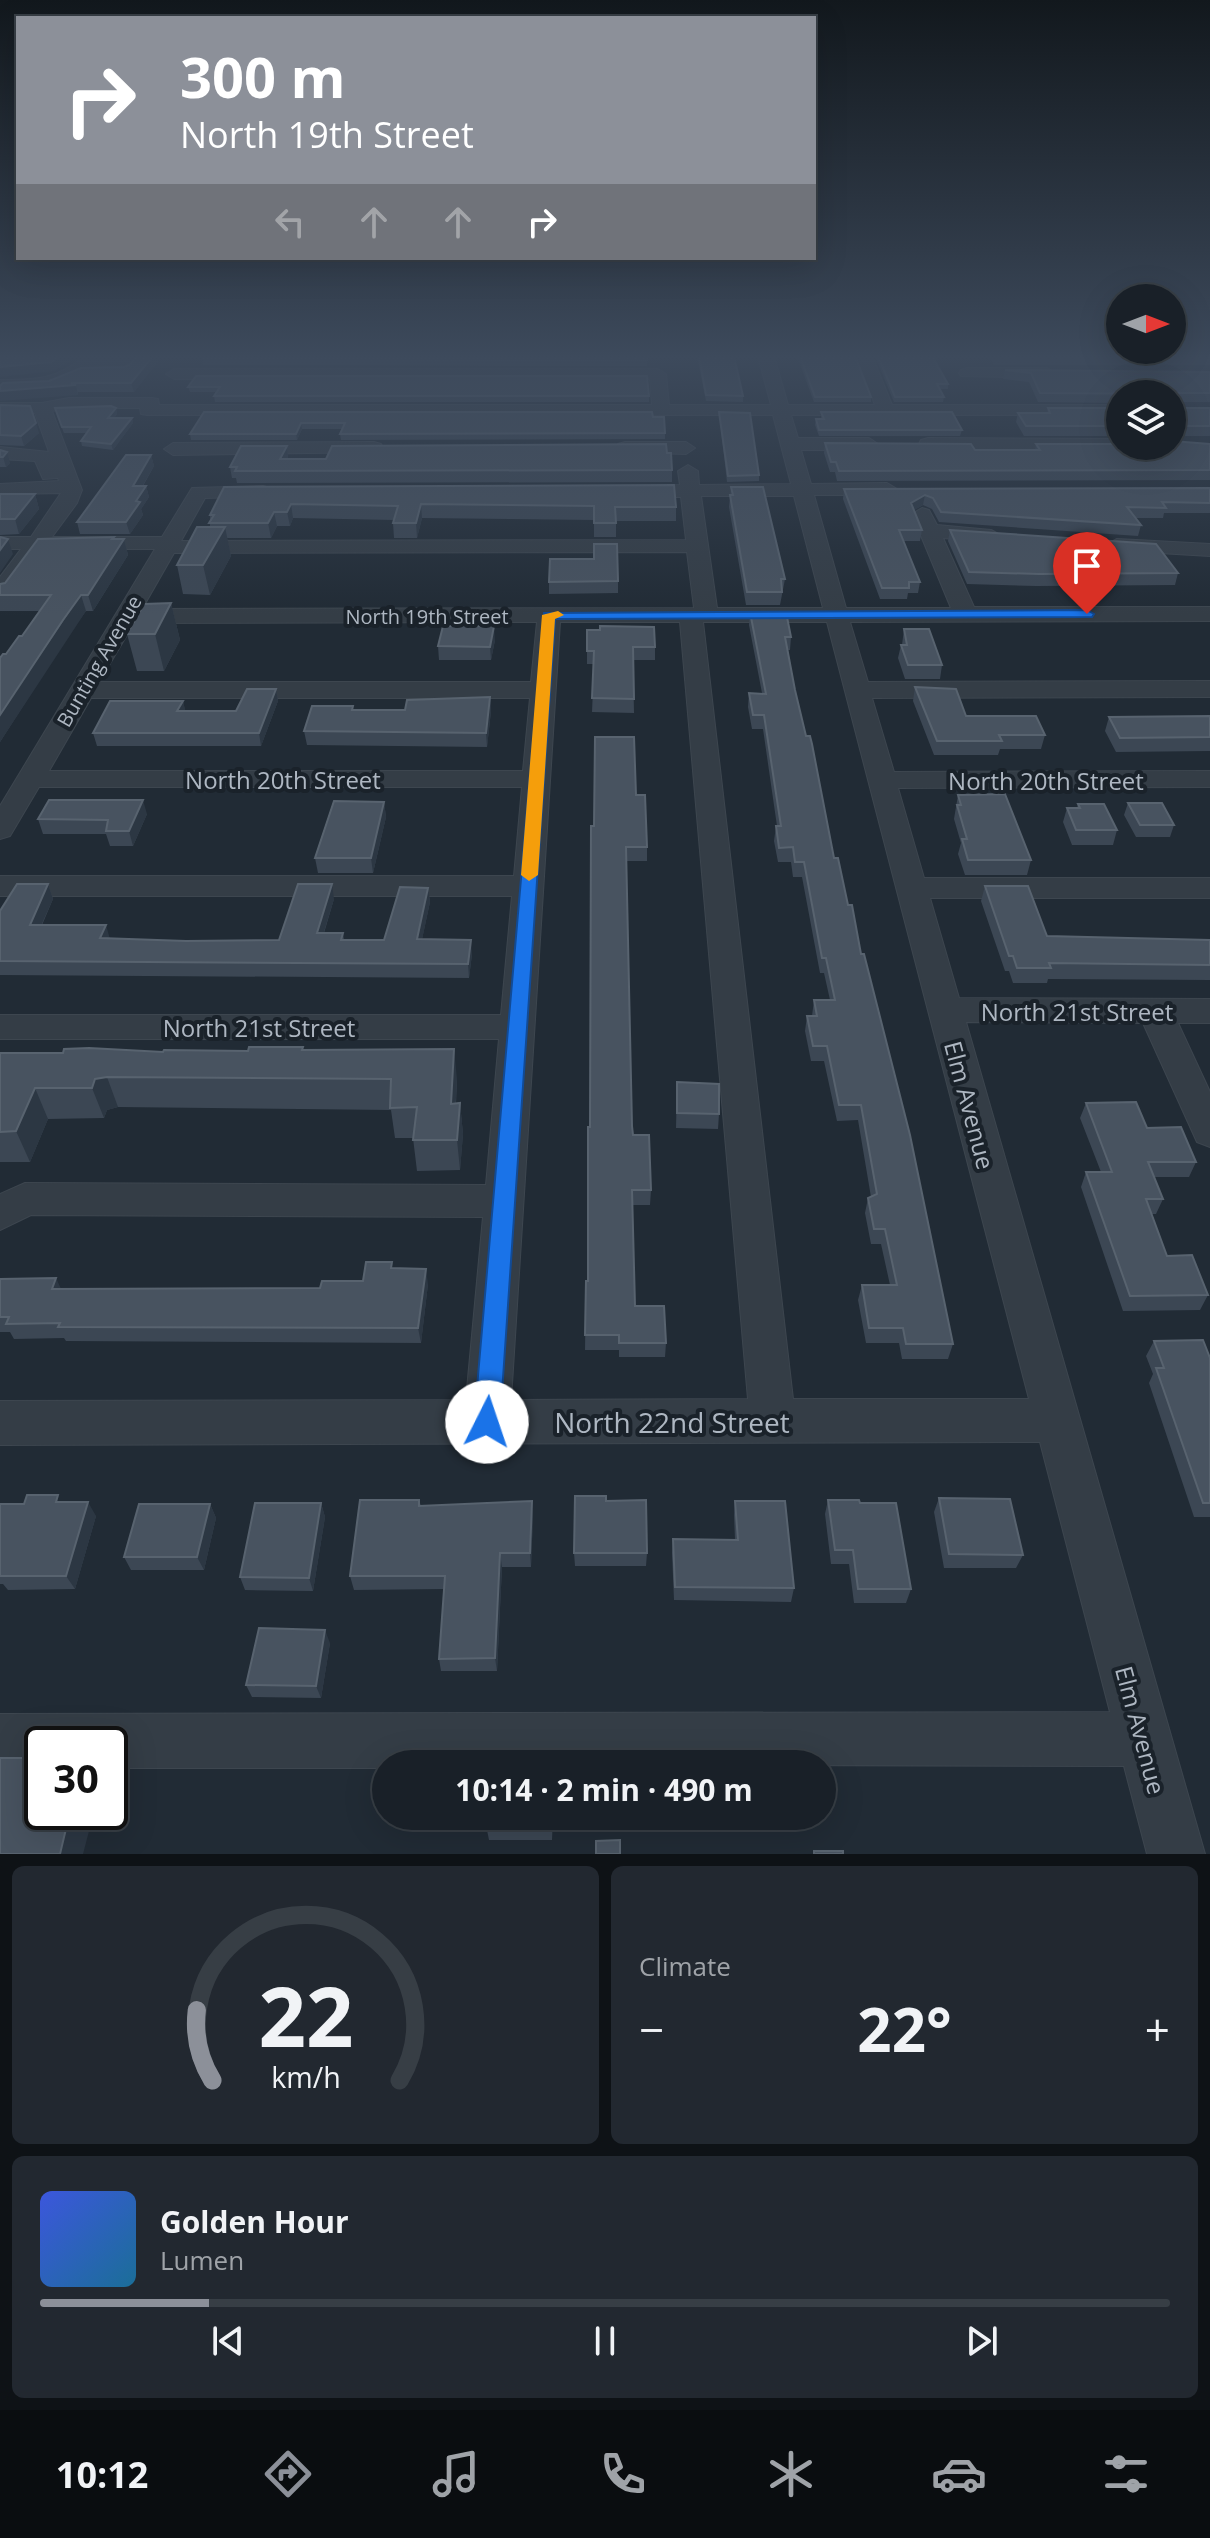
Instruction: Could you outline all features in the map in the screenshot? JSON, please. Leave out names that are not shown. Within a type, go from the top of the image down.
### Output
[{"type":"street","points":[[0,592],[67,503],[52,443]]},
{"type":"street","points":[[169,443],[199,492],[279,492]]},
{"type":"street","points":[[343,443],[391,448]]},
{"type":"street","points":[[685,443],[697,546],[698,615],[773,1422]]},
{"type":"street","name":"Elm Avenue","points":[[788,443],[1176,1854]]},
{"type":"street","points":[[873,443],[882,444]]},
{"type":"street","points":[[913,444],[1106,445]]},
{"type":"street","points":[[608,448],[686,448]]},
{"type":"street","points":[[0,453],[43,456],[63,479]]},
{"type":"street","points":[[0,475],[63,479]]},
{"type":"street","points":[[0,495],[6,488],[63,479]]},
{"type":"street","points":[[612,491],[800,489],[912,492],[965,614]]},
{"type":"street","name":"Bunting Avenue","points":[[0,830],[199,492]]},
{"type":"street","points":[[929,531],[1010,537]]},
{"type":"street","points":[[0,543],[697,546]]},
{"type":"street","points":[[1103,544],[1210,550]]},
{"type":"street","name":"North 19th Street","points":[[125,616],[1210,614]]},
{"type":"street","points":[[487,1422],[549,615]]},
{"type":"street","points":[[856,690],[1210,689]]},
{"type":"street","points":[[82,690],[543,690]]},
{"type":"street","name":"North 20th Street","points":[[30,779],[537,779]]},
{"type":"street","name":"North 20th Street","points":[[882,780],[1210,779]]},
{"type":"street","points":[[0,886],[528,886]]},
{"type":"street","points":[[910,888],[1210,888]]},
{"type":"street","name":"North 21st Street","points":[[944,1010],[1210,1011]]},
{"type":"street","points":[[1155,1011],[1210,1132]]},
{"type":"street","name":"North 21st Street","points":[[0,1027],[518,1027]]},
{"type":"street","points":[[0,1214],[25,1199],[506,1201]]},
{"type":"street","name":"North 22nd Street","points":[[0,1423],[1056,1420]]},
{"type":"street","points":[[0,1741],[1144,1739]]},
{"type":"building","points":[[723,443],[754,443],[759,475],[728,476]]},
{"type":"building","points":[[825,443],[971,444],[975,450],[1040,450],[1036,444],[1106,444],[1106,460],[1186,460],[1186,443],[1210,444],[1210,470],[839,471],[836,462],[831,462]]},
{"type":"building","points":[[666,444],[667,453],[671,453],[672,470],[235,471],[237,467],[230,467],[241,446],[287,446],[280,459],[326,459],[332,446]]},
{"type":"building","points":[[126,455],[151,455],[133,486],[146,486],[136,501],[140,502],[126,522],[77,522]]},
{"type":"building","points":[[674,485],[676,507],[615,507],[616,523],[594,523],[594,506],[421,504],[416,523],[393,523],[398,506],[291,504],[287,512],[274,512],[268,523],[209,523],[224,487]]},
{"type":"building","points":[[731,487],[763,487],[785,579],[781,579],[782,592],[747,592]]},
{"type":"building","points":[[1210,488],[1210,503],[1162,502],[1166,508],[1127,507],[1141,525],[941,512],[933,498],[925,495],[911,503],[922,530],[899,530],[920,582],[909,582],[909,588],[882,588],[844,489]]},
{"type":"building","points":[[0,494],[35,494],[15,519],[0,519]]},
{"type":"building","points":[[197,527],[225,527],[203,565],[177,565]]},
{"type":"building","points":[[950,530],[1156,544],[1178,573],[969,572]]},
{"type":"building","points":[[0,537],[8,539],[0,550]]},
{"type":"building","points":[[114,537],[112,539],[124,539],[88,595],[81,595],[63,620],[0,715],[0,658],[22,636],[51,595],[0,595],[0,584],[5,583],[38,539]]},
{"type":"building","points":[[594,544],[617,544],[618,581],[549,582],[550,559],[594,559]]},
{"type":"building","points":[[171,603],[155,634],[127,634],[144,604]]},
{"type":"building","points":[[750,612],[786,612],[791,637],[785,637],[795,690],[806,736],[810,736],[812,744],[834,858],[838,858],[848,905],[852,905],[861,954],[864,954],[910,1135],[953,1344],[906,1344],[903,1328],[869,1328],[862,1285],[897,1285],[885,1229],[874,1229],[868,1198],[877,1194],[861,1105],[839,1105],[827,1046],[813,1046],[807,1016],[817,1016],[814,1000],[835,1000],[826,958],[822,958],[804,862],[795,862],[793,847],[779,848],[776,826],[781,826],[764,715],[753,715],[749,693],[766,694]]},
{"type":"building","points":[[443,626],[494,626],[490,647],[438,646]]},
{"type":"building","points":[[600,626],[654,627],[655,647],[633,647],[634,699],[592,698],[594,651],[587,651],[587,630],[600,630]]},
{"type":"building","points":[[904,629],[929,629],[942,665],[908,665],[901,645],[907,645]]},
{"type":"building","points":[[915,687],[956,689],[966,716],[1036,716],[1045,735],[999,735],[1002,741],[937,741]]},
{"type":"building","points":[[247,689],[276,689],[259,733],[93,733],[110,701],[183,701],[177,711],[236,711]]},
{"type":"building","points":[[490,697],[486,733],[304,731],[312,706],[405,710],[407,700]]},
{"type":"building","points":[[1210,716],[1210,737],[1120,738],[1109,717]]},
{"type":"building","points":[[595,737],[634,737],[636,795],[645,795],[647,847],[626,847],[632,1126],[633,1135],[649,1135],[651,1190],[632,1190],[635,1306],[664,1306],[666,1343],[619,1343],[619,1335],[585,1335],[590,1127],[591,826],[594,826]]},
{"type":"building","points":[[1005,794],[1031,860],[968,860],[962,839],[967,839],[957,805],[961,805],[958,795]]},
{"type":"building","points":[[49,800],[143,800],[129,831],[106,831],[108,820],[38,819]]},
{"type":"building","points":[[334,801],[384,802],[371,858],[315,858]]},
{"type":"building","points":[[1128,803],[1162,803],[1174,825],[1140,825]]},
{"type":"building","points":[[1078,804],[1104,804],[1117,830],[1076,830],[1067,808],[1080,808]]},
{"type":"building","points":[[17,884],[48,884],[30,925],[106,925],[100,938],[186,941],[279,940],[298,884],[332,884],[317,933],[343,933],[341,940],[384,940],[400,887],[428,888],[417,939],[471,940],[468,964],[0,961],[0,911]]},
{"type":"building","points":[[985,886],[1028,886],[1047,936],[1210,940],[1210,965],[1049,963],[1051,968],[1017,968],[1013,956],[1009,956]]},
{"type":"building","points":[[249,1047],[303,1047],[302,1050],[454,1049],[451,1104],[460,1103],[457,1140],[413,1140],[417,1107],[390,1108],[391,1079],[107,1077],[95,1079],[92,1088],[35,1088],[16,1131],[0,1132],[0,1053],[63,1053],[64,1049],[89,1048],[163,1052],[248,1051]]},
{"type":"building","points":[[677,1082],[719,1084],[719,1114],[677,1113]]},
{"type":"building","points":[[1136,1102],[1147,1128],[1181,1127],[1196,1162],[1148,1162],[1163,1199],[1146,1199],[1167,1256],[1192,1255],[1208,1295],[1130,1296],[1086,1172],[1112,1172],[1086,1103]]},
{"type":"building","points":[[366,1262],[392,1262],[391,1268],[426,1269],[418,1328],[58,1327],[60,1323],[6,1324],[9,1317],[0,1317],[0,1279],[56,1278],[52,1289],[320,1288],[322,1281],[363,1281]]},
{"type":"building","points":[[1203,1340],[1210,1358],[1210,1503],[1203,1503],[1156,1368],[1164,1368],[1154,1341]]},
{"type":"building","points":[[27,1495],[58,1495],[56,1502],[88,1502],[66,1576],[0,1576],[0,1504],[24,1504]]},
{"type":"building","points":[[575,1496],[606,1496],[606,1501],[646,1500],[647,1553],[574,1553]]},
{"type":"building","points":[[939,1498],[1010,1499],[1023,1555],[949,1554]]},
{"type":"building","points":[[360,1500],[419,1500],[419,1506],[532,1501],[530,1553],[500,1553],[495,1658],[439,1659],[445,1576],[350,1576]]},
{"type":"building","points":[[828,1500],[896,1503],[911,1589],[858,1589],[853,1550],[835,1550]]},
{"type":"building","points":[[735,1501],[785,1501],[794,1588],[675,1587],[673,1539],[738,1540]]},
{"type":"building","points":[[255,1503],[321,1503],[309,1578],[240,1577]]},
{"type":"building","points":[[139,1504],[210,1504],[197,1557],[124,1557]]},
{"type":"building","points":[[259,1628],[325,1630],[316,1686],[246,1685]]},
{"type":"building","points":[[0,1758],[24,1758],[24,1830],[66,1830],[60,1854],[0,1854]]},
{"type":"building","points":[[620,1840],[620,1854],[596,1854],[596,1841]]},
{"type":"building","points":[[814,1851],[843,1851],[843,1854],[814,1854]]},
{"type":"slow traffic","points":[[529,875],[549,615],[558,615]]},
{"type":"route","points":[[487,1422],[549,615],[1087,614]]}]
